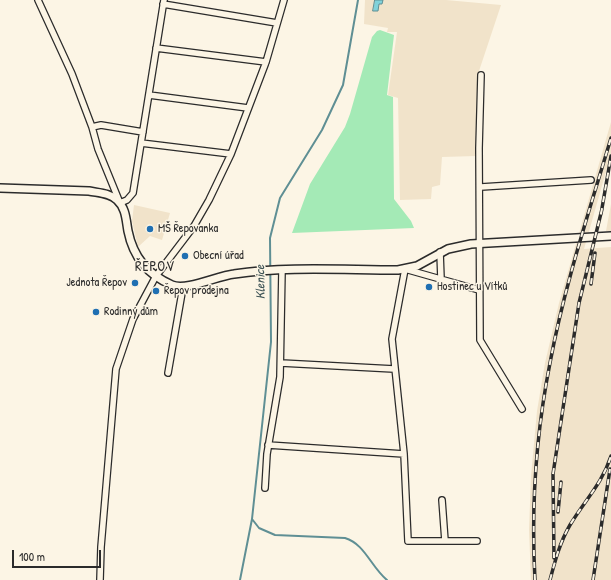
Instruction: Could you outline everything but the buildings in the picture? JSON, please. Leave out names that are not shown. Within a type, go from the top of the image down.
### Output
[{"type":"street","points":[[38,0],[72,74],[92,127],[98,148],[125,212],[133,250],[142,263],[156,276],[174,286],[183,287],[220,276],[262,271],[405,269],[417,266],[440,252],[459,246],[480,243],[611,236]]},
{"type":"street","points":[[100,580],[101,547],[116,369],[133,319],[156,276],[194,226],[209,200],[231,154],[266,62],[284,0]]},
{"type":"street","points":[[120,203],[127,200],[132,193],[142,142],[164,2],[277,23]]},
{"type":"street","points":[[156,48],[266,62]]},
{"type":"street","points":[[481,75],[479,148],[481,187],[479,290],[480,340],[522,409]]},
{"type":"street","points":[[149,95],[248,108]]},
{"type":"street","points":[[92,127],[101,125],[143,132]]},
{"type":"street","points":[[142,142],[231,154]]},
{"type":"street","points":[[481,187],[591,180]]},
{"type":"street","points":[[0,188],[89,191],[110,196],[120,203]]},
{"type":"street","points":[[440,252],[441,279]]},
{"type":"street","points":[[405,269],[479,290]]},
{"type":"street","points":[[405,269],[392,339],[394,370],[404,454],[408,541],[478,541]]},
{"type":"street","points":[[265,488],[268,445],[280,377],[281,363],[280,270]]},
{"type":"street","points":[[168,373],[183,287]]},
{"type":"street","points":[[281,363],[394,370]]},
{"type":"street","points":[[268,445],[404,454]]},
{"type":"street","points":[[442,500],[445,541]]},
{"type":"shaded area","points":[[365,0],[446,0],[501,5],[479,71],[476,156],[442,157],[440,185],[432,187],[431,199],[400,200],[398,98],[388,95],[397,32],[387,32],[388,28],[364,24]]},
{"type":"shaded area","points":[[611,122],[611,154],[584,249],[611,247],[611,580],[531,580],[529,530],[531,476],[537,411],[545,363],[559,303]]},
{"type":"shaded area","points":[[611,204],[611,231],[606,231]]},
{"type":"shaded area","name":"MŠ Řepovanka","points":[[134,205],[170,213],[162,240],[150,236],[138,247],[132,221]]},
{"type":"green space","points":[[380,30],[394,35],[387,95],[393,97],[394,199],[411,221],[414,228],[292,233],[310,184],[345,127],[372,37],[377,31]]},
{"type":"water","points":[[375,0],[383,0],[382,4],[379,4],[378,11],[373,11]]},
{"type":"waterway","name":"Klenice","points":[[240,580],[252,519],[271,342],[270,238],[280,198],[322,130],[343,85],[358,0]]},
{"type":"waterway","points":[[252,519],[259,528],[275,535],[345,538],[352,541],[363,550],[376,569],[387,580]]},
{"type":"railway","points":[[535,580],[534,498],[538,444],[545,390],[562,306],[611,138]]},
{"type":"railway","points":[[601,214],[611,156]]},
{"type":"railway","points":[[554,558],[553,474],[579,303],[602,209]]},
{"type":"railway","points":[[591,284],[595,253]]},
{"type":"railway","points":[[550,580],[566,531],[598,484],[611,456]]},
{"type":"railway","points":[[593,580],[610,469]]},
{"type":"railway","points":[[558,512],[561,482]]},
{"type":"place","name":"MŠ Řepovanka","points":[[150,229]]},
{"type":"place","name":"Obecní úřad","points":[[185,256]]},
{"type":"place","name":"Jednota Řepov","points":[[135,283]]},
{"type":"place","name":"Hostinec u Vítků","points":[[429,287]]},
{"type":"place","name":"Řepov prodejna","points":[[156,291]]},
{"type":"place","name":"Rodinný dům","points":[[96,312]]},
{"type":"district","name":"ŘEPOV","points":[[155,267]]}]
